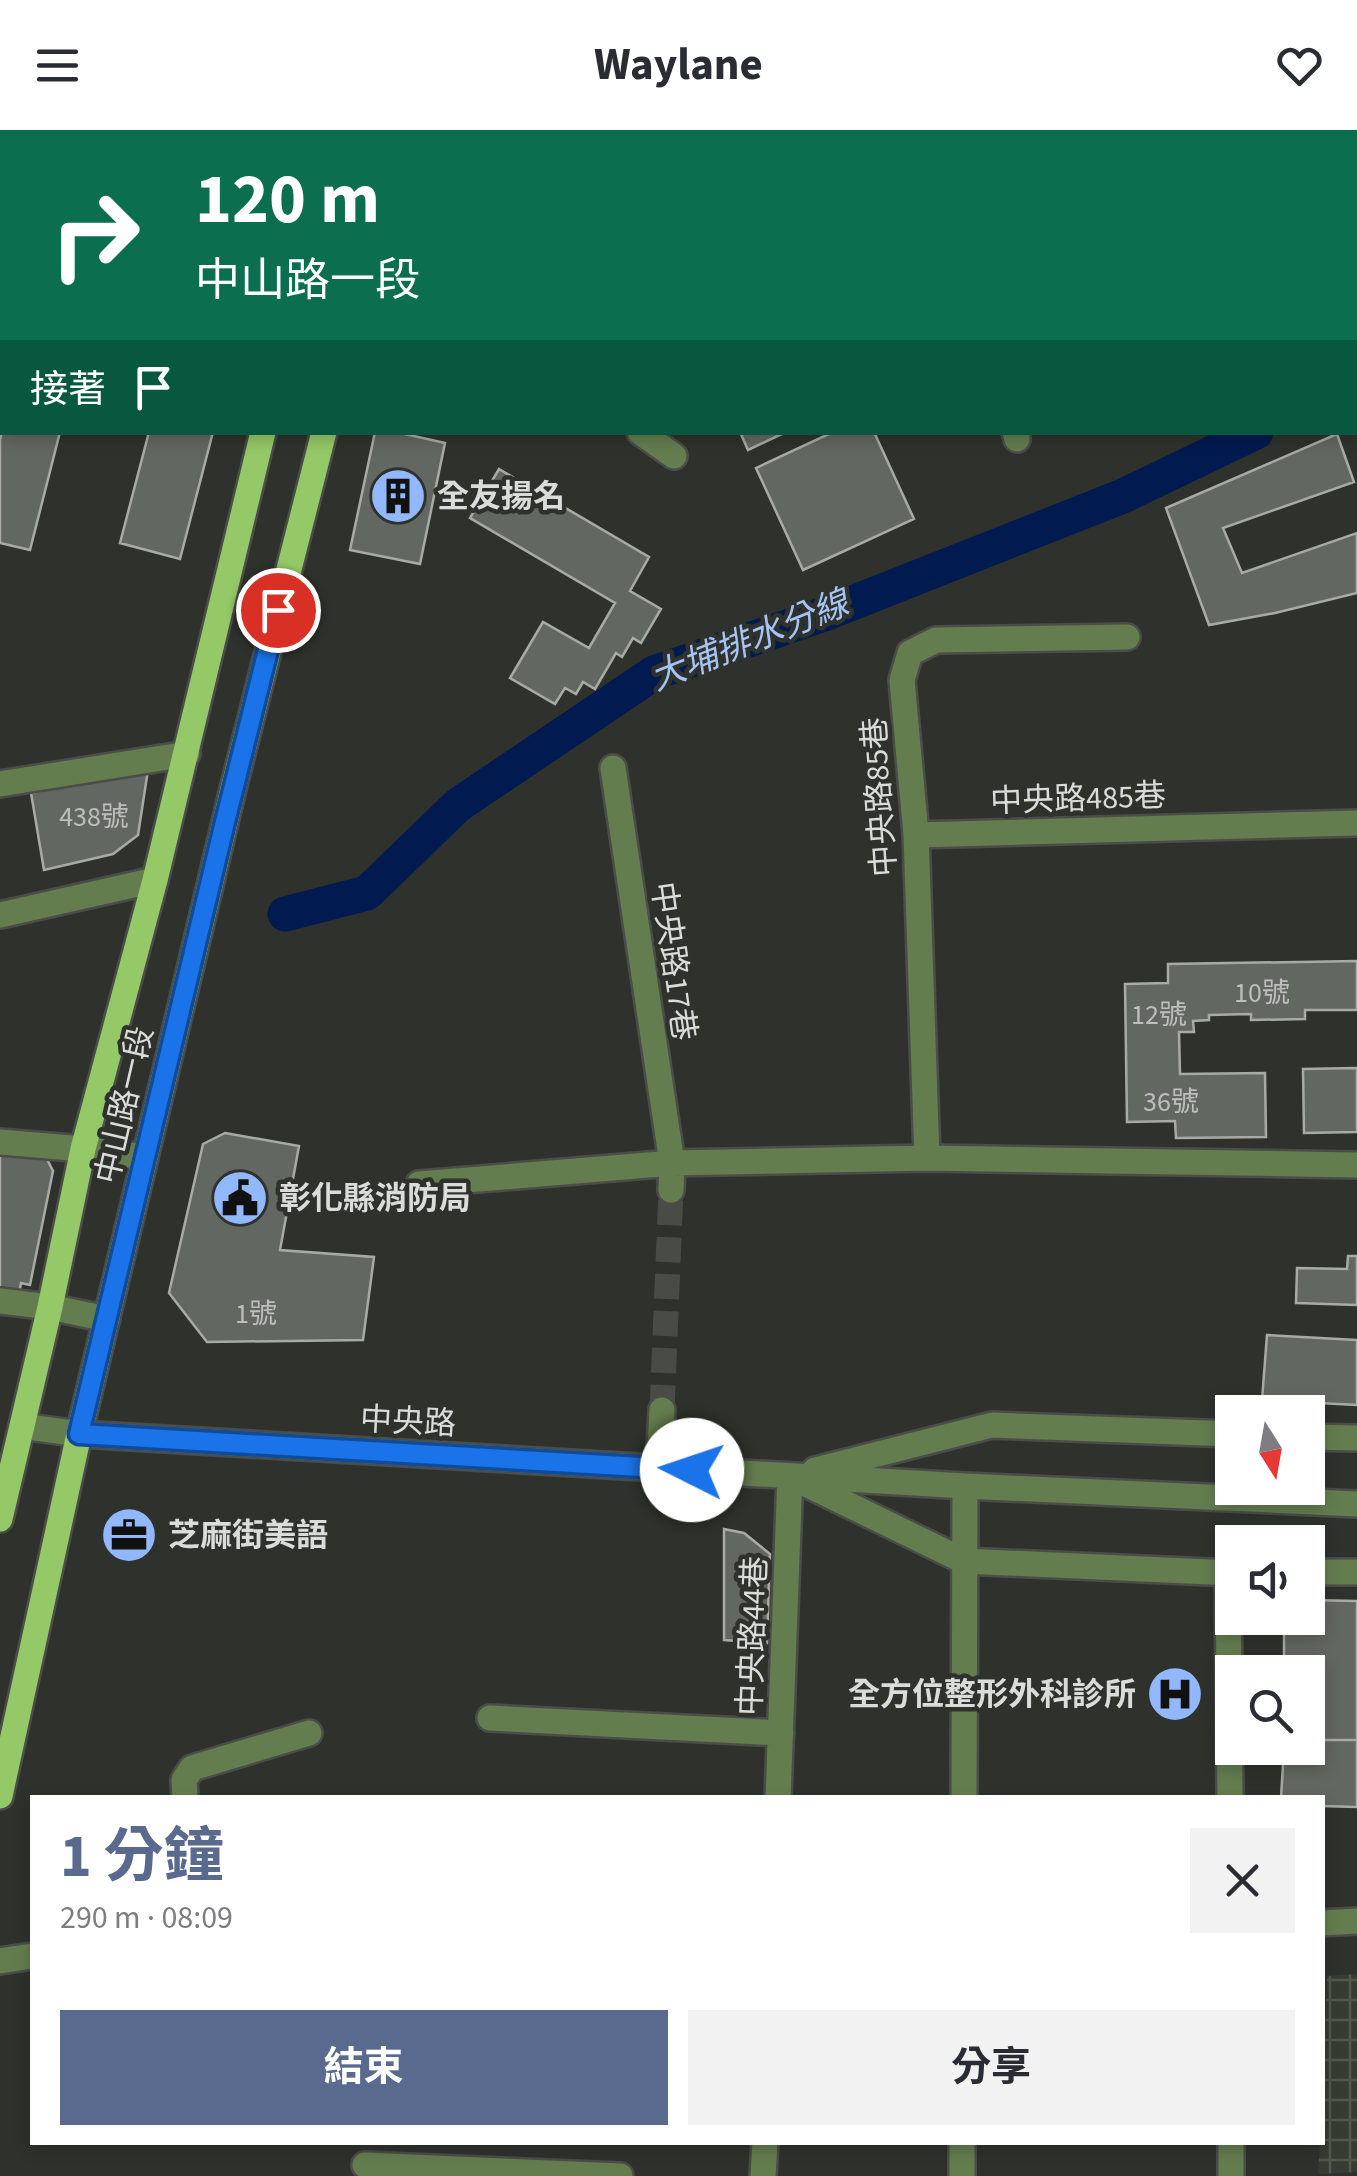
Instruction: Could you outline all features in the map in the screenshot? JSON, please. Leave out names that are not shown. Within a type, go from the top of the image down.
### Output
[{"type":"main road","name":"中山路一段","points":[[0,1519],[84,1148],[187,754],[262,435]]},
{"type":"main road","name":"中山路一段","points":[[0,1796],[79,1434],[233,788],[323,435]]},
{"type":"street","points":[[644,435],[674,456]]},
{"type":"street","name":"中央路85巷","points":[[927,1158],[916,835],[902,680],[910,653],[936,640],[1127,637]]},
{"type":"street","points":[[0,784],[187,754]]},
{"type":"street","name":"中央路17巷","points":[[614,768],[672,1164],[671,1190]]},
{"type":"street","name":"中央路485巷","points":[[916,835],[1357,823]]},
{"type":"street","points":[[0,915],[155,880]]},
{"type":"street","points":[[0,1142],[145,1157]]},
{"type":"street","points":[[419,1184],[672,1164],[927,1158],[1357,1166]]},
{"type":"street","points":[[0,1300],[107,1319]]},
{"type":"street","points":[[659,1468],[662,1410]]},
{"type":"street","name":"中央路","points":[[790,1476],[992,1425],[1215,1433]]},
{"type":"street","name":"中央路","points":[[22,1426],[79,1434],[790,1476],[1357,1504]]},
{"type":"street","points":[[1325,1437],[1357,1438]]},
{"type":"street","name":"中央路","points":[[790,1476],[964,1561],[1215,1571]]},
{"type":"street","name":"中央路44巷","points":[[778,1795],[790,1476]]},
{"type":"street","points":[[964,1795],[965,1486]]},
{"type":"street","points":[[1325,1572],[1357,1572]]},
{"type":"street","points":[[1230,1635],[1230,1795]]},
{"type":"street","points":[[490,1718],[781,1733]]},
{"type":"street","points":[[185,1795],[184,1780],[192,1768],[309,1734]]},
{"type":"street","points":[[1325,1923],[1357,1921]]},
{"type":"street","points":[[0,1961],[30,1956]]},
{"type":"street","points":[[763,2176],[764,2145]]},
{"type":"street","points":[[962,2145],[962,2176]]},
{"type":"street","points":[[1231,2145],[1231,2176]]},
{"type":"street","points":[[365,2161],[620,2176]]},
{"type":"shaded area","points":[[1357,1974],[1357,2172],[1318,2174],[1320,2145],[1325,2145],[1327,1976]]},
{"type":"building","points":[[1,435],[59,435],[30,550],[0,543]]},
{"type":"building","points":[[148,435],[212,435],[180,559],[120,543]]},
{"type":"building","name":"全友揚名","points":[[374,435],[409,435],[445,443],[420,564],[350,550]]},
{"type":"building","points":[[741,435],[780,435],[748,450]]},
{"type":"building","points":[[827,435],[875,435],[914,519],[803,570],[756,468]]},
{"type":"building","points":[[1337,435],[1354,482],[1223,528],[1242,573],[1357,533],[1357,593],[1209,625],[1166,508]]},
{"type":"building","points":[[499,469],[649,557],[630,591],[661,609],[641,643],[633,638],[622,657],[616,653],[595,689],[583,682],[576,694],[565,688],[555,704],[510,678],[543,622],[589,648],[615,603],[470,518]]},
{"type":"building","points":[[148,770],[138,835],[113,854],[44,870],[31,793]]},
{"type":"building","points":[[1357,961],[1357,1010],[1305,1010],[1305,1019],[1251,1020],[1251,1014],[1209,1015],[1209,1020],[1193,1021],[1194,1032],[1179,1032],[1180,1074],[1265,1073],[1266,1137],[1176,1138],[1175,1121],[1127,1122],[1125,984],[1168,983],[1168,964]]},
{"type":"building","points":[[1357,1068],[1357,1132],[1304,1133],[1303,1069]]},
{"type":"building","name":"彰化縣消防局","points":[[225,1133],[299,1146],[280,1250],[374,1257],[363,1340],[207,1342],[169,1293],[203,1144]]},
{"type":"building","points":[[0,1149],[47,1159],[53,1171],[30,1285],[21,1283],[19,1294],[0,1290]]},
{"type":"building","points":[[1348,1256],[1357,1256],[1357,1305],[1296,1303],[1297,1268],[1347,1269]]},
{"type":"building","points":[[1267,1335],[1357,1340],[1357,1405],[1325,1403],[1325,1395],[1262,1395]]},
{"type":"building","points":[[724,1529],[744,1533],[770,1554],[767,1643],[724,1640]]},
{"type":"building","points":[[1325,1600],[1357,1601],[1357,1740],[1325,1740],[1325,1655],[1284,1655],[1284,1635],[1325,1635]]},
{"type":"building","points":[[1325,1740],[1357,1740],[1357,1807],[1325,1806],[1325,1795],[1281,1795],[1283,1765],[1325,1765]]},
{"type":"waterway","name":"大埔排水分線","points":[[285,914],[367,893],[458,805],[654,673],[827,613],[1123,496],[1250,435]]},
{"type":"tunnel","points":[[662,1410],[671,1190]]},
{"type":"place","name":"全友揚名","points":[[398,496]]},
{"type":"place","name":"彰化縣消防局","points":[[240,1198]]},
{"type":"place","name":"芝麻街美語","points":[[129,1535]]},
{"type":"place","name":"全方位整形外科診所","points":[[1175,1694]]},
{"type":"route","points":[[278,610],[79,1434],[692,1470]]}]
